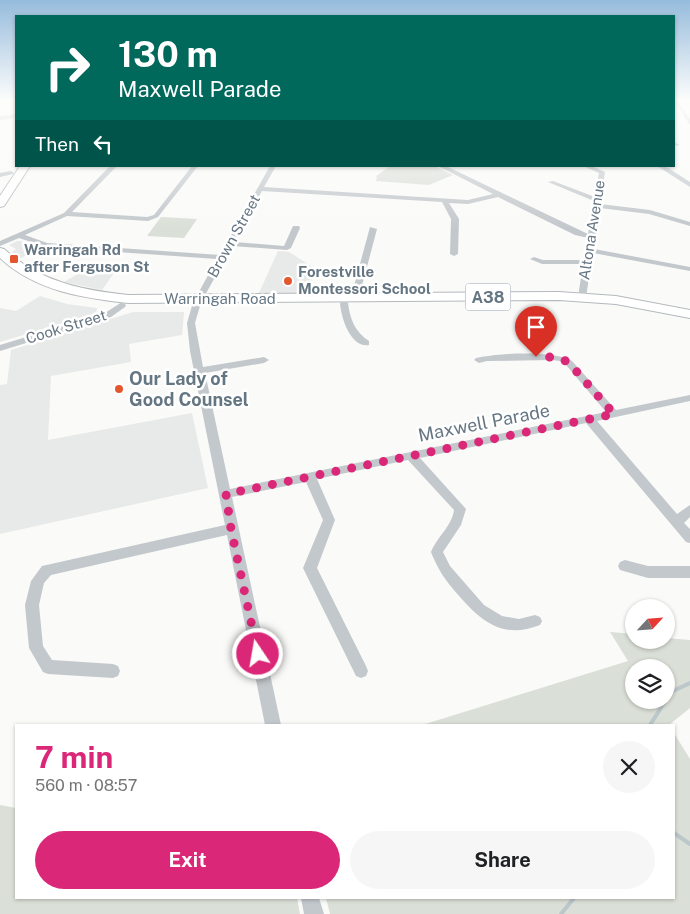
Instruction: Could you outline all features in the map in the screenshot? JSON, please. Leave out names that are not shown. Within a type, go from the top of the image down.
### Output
[{"type":"highway","points":[[0,190],[18,169]]},
{"type":"highway","points":[[0,204],[18,169]]},
{"type":"highway","name":"Warringah Road","points":[[0,252],[18,268],[43,281],[125,302]]},
{"type":"highway","name":"Warringah Road","points":[[0,266],[49,292],[88,301],[580,300],[645,305],[690,314]]},
{"type":"highway","name":"Warringah Road","points":[[580,300],[690,321]]},
{"type":"street","points":[[0,244],[66,214],[113,167]]},
{"type":"street","points":[[66,214],[148,219],[156,216],[194,167]]},
{"type":"street","name":"Brown Street","points":[[272,167],[198,302],[191,318],[191,329],[273,724]]},
{"type":"street","points":[[443,167],[578,233],[591,237]]},
{"type":"street","name":"Altona Avenue","points":[[580,300],[602,172],[591,167]]},
{"type":"street","points":[[662,167],[690,185]]},
{"type":"street","points":[[0,174],[18,169]]},
{"type":"street","points":[[551,182],[597,203],[650,212],[690,224]]},
{"type":"street","points":[[261,189],[468,202],[501,194]]},
{"type":"street","points":[[445,201],[455,219],[454,254]]},
{"type":"street","points":[[229,244],[287,248],[296,228]]},
{"type":"street","points":[[366,343],[352,332],[345,312],[373,229]]},
{"type":"street","points":[[20,236],[46,245],[222,258]]},
{"type":"street","points":[[589,250],[690,269]]},
{"type":"street","points":[[534,259],[542,262],[586,262]]},
{"type":"street","name":"Cook Street","points":[[0,348],[108,315],[116,311],[125,302]]},
{"type":"street","points":[[479,360],[487,358],[552,357],[563,359],[569,363],[614,414]]},
{"type":"street","points":[[199,371],[264,360]]},
{"type":"street","name":"Maxwell Parade","points":[[226,494],[690,398]]},
{"type":"street","points":[[590,419],[690,538]]},
{"type":"street","points":[[411,456],[460,509],[460,518],[440,542],[436,552],[445,570],[479,609],[499,622],[519,625],[535,621]]},
{"type":"street","points":[[310,477],[329,520],[310,568],[361,670]]},
{"type":"street","points":[[677,522],[690,510]]},
{"type":"street","points":[[113,671],[48,667],[36,648],[32,605],[38,581],[47,570],[231,529]]},
{"type":"street","points":[[625,566],[648,572],[690,572]]},
{"type":"street","points":[[310,899],[314,914]]},
{"type":"shaded area","points":[[389,167],[436,167],[453,175],[429,185],[376,181],[377,177],[375,177]]},
{"type":"shaded area","points":[[161,217],[197,219],[184,238],[147,236]]},
{"type":"shaded area","points":[[17,241],[41,248],[19,259],[12,252],[16,249],[9,245]]},
{"type":"shaded area","name":"Forestville Montessori School","points":[[278,251],[289,252],[316,269],[308,293],[259,293]]},
{"type":"shaded area","points":[[88,268],[116,270],[102,290],[64,282]]},
{"type":"shaded area","points":[[40,296],[67,304],[97,308],[96,313],[0,342],[0,308],[16,311]]},
{"type":"shaded area","points":[[133,312],[184,312],[182,335],[129,344],[131,362],[51,376],[48,440],[192,413],[208,488],[0,534],[0,385],[7,384],[11,350]]},
{"type":"shaded area","points":[[610,632],[625,633],[625,649],[675,649],[675,639],[690,640],[690,708],[670,724],[425,724],[625,662],[625,709],[675,709],[675,659],[627,659]]},
{"type":"shaded area","points":[[675,735],[690,759],[690,914],[330,914],[326,899],[675,899]]},
{"type":"shaded area","points":[[0,805],[15,808],[15,899],[297,899],[300,914],[0,914]]},
{"type":"waterway","points":[[675,690],[690,683]]},
{"type":"waterway","points":[[651,724],[660,709]]},
{"type":"waterway","points":[[675,834],[690,844]]},
{"type":"waterway","points":[[561,914],[573,899]]},
{"type":"place","name":"Warringah Rd after Ferguson St","points":[[14,259]]},
{"type":"place","name":"Forestville Montessori School","points":[[288,281]]},
{"type":"place","name":"Our Lady of Good Counsel","points":[[119,389]]},
{"type":"route","points":[[258,654],[231,529],[226,494],[614,414],[569,363],[563,359],[536,357]]}]
